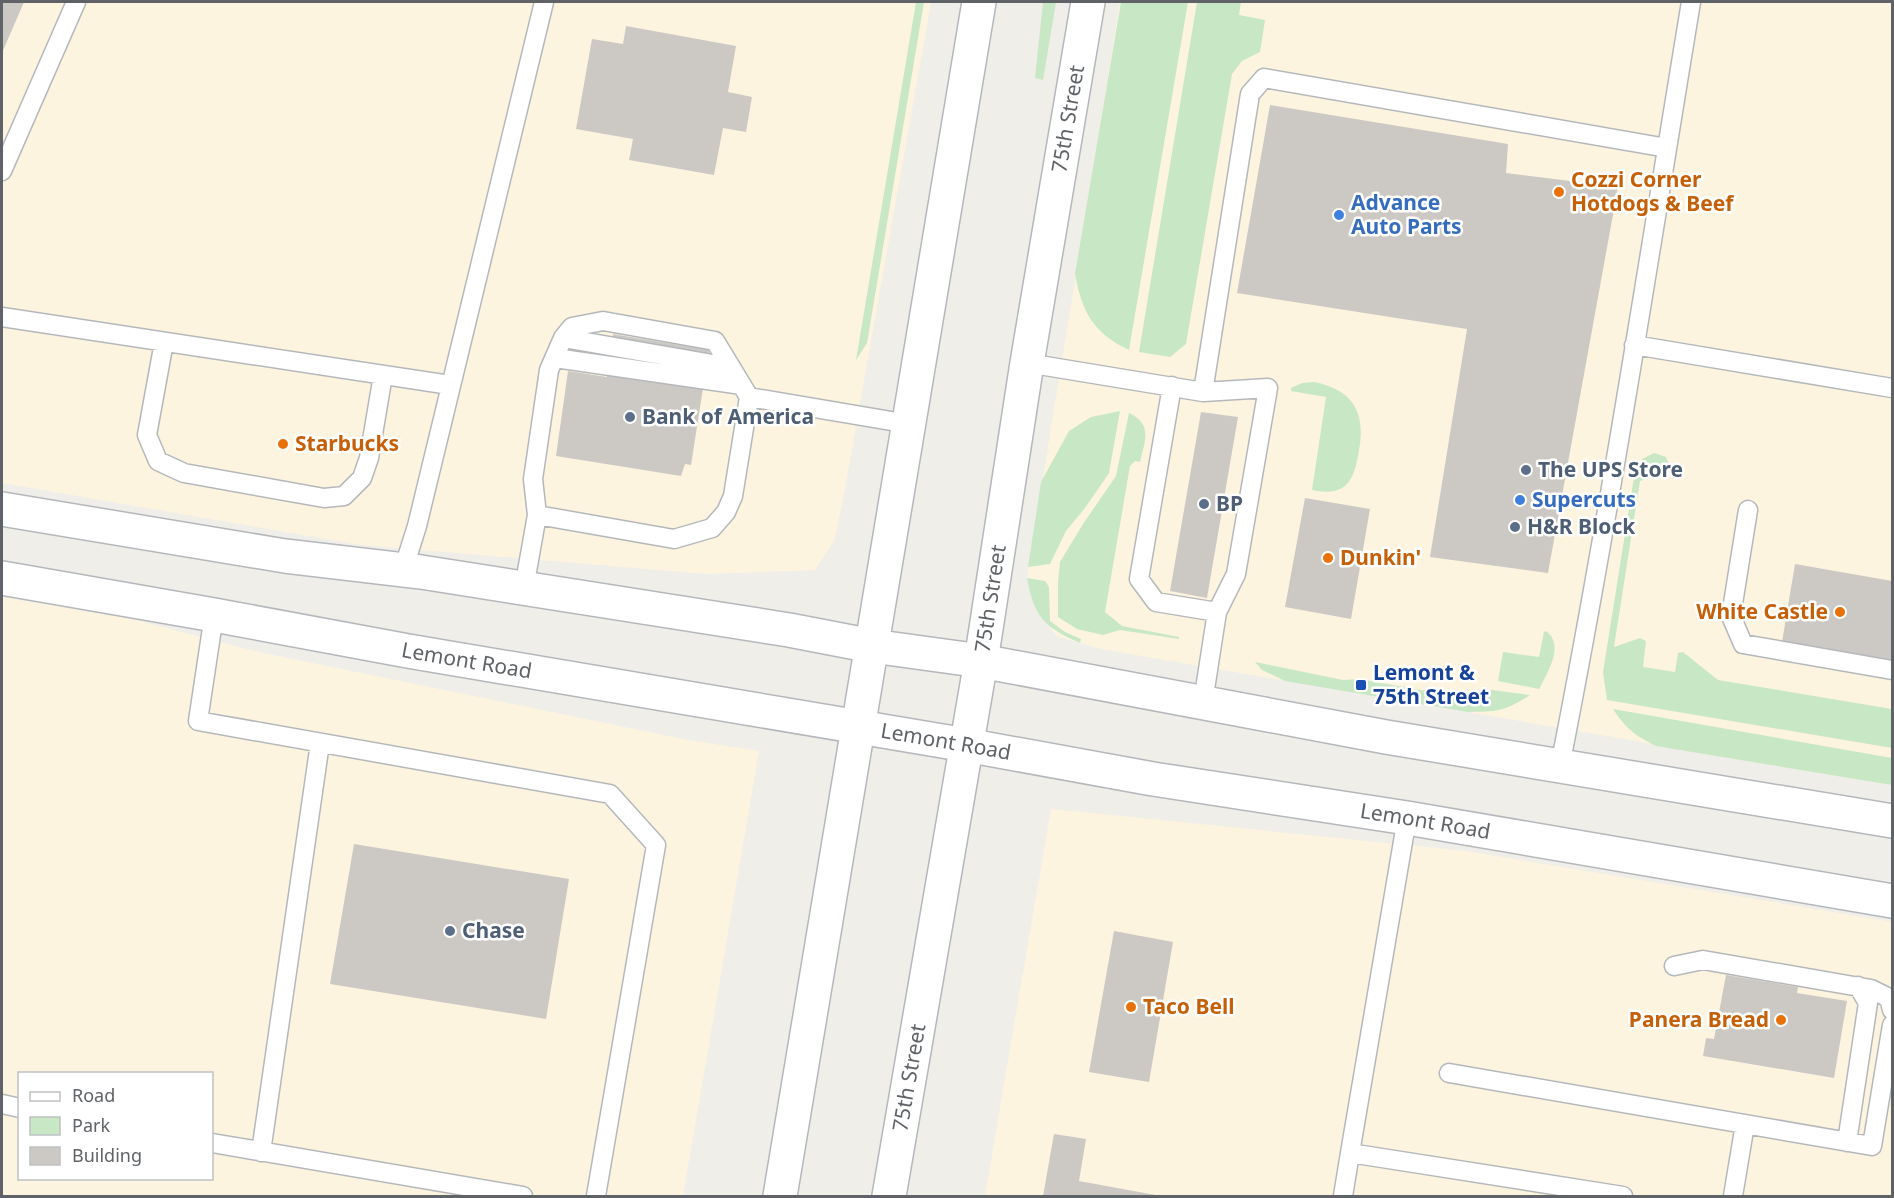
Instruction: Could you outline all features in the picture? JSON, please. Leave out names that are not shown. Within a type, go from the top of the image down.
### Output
[{"type":"main road","points":[[780,1197],[979,2]]},
{"type":"main road","name":"75th Street","points":[[889,1197],[981,661],[1088,2]]},
{"type":"main road","points":[[2,509],[285,556],[524,588],[789,630],[872,646],[981,661],[1386,737],[1893,821]]},
{"type":"main road","name":"Lemont Road","points":[[2,578],[408,651],[966,745],[1153,779],[1407,818],[1893,901]]},
{"type":"lane","points":[[2,171],[76,2]]},
{"type":"lane","points":[[403,570],[417,526],[544,2]]},
{"type":"lane","points":[[1560,766],[1635,345],[1691,2]]},
{"type":"lane","points":[[1203,392],[1250,94],[1264,78],[1667,148]]},
{"type":"lane","points":[[2,317],[450,386]]},
{"type":"lane","points":[[524,588],[537,515],[532,479],[549,370],[563,338],[572,327],[603,321],[715,341],[745,391],[733,496],[726,512],[712,528],[674,538],[537,515]]},
{"type":"lane","points":[[164,342],[147,435],[158,461],[184,473],[324,498],[344,496],[362,478],[369,458],[383,375]]},
{"type":"lane","points":[[1635,345],[1893,388]]},
{"type":"lane","points":[[555,358],[745,391],[909,424]]},
{"type":"lane","points":[[1028,363],[1203,392],[1268,388],[1236,574],[1217,612],[1203,702]]},
{"type":"lane","points":[[1172,386],[1139,579],[1156,602],[1217,612]]},
{"type":"lane","points":[[1748,510],[1731,616],[1743,644],[1893,670]]},
{"type":"lane","points":[[214,615],[198,721],[610,794],[656,845],[597,1197]]},
{"type":"lane","points":[[261,1152],[320,743]]},
{"type":"lane","points":[[1343,1197],[1407,818]]},
{"type":"lane","points":[[1674,966],[1703,960],[1858,986],[1890,998],[1893,1010]]},
{"type":"lane","points":[[1847,1142],[1868,1003],[1858,986]]},
{"type":"lane","points":[[1449,1072],[1872,1146],[1893,1025]]},
{"type":"lane","points":[[2,1104],[18,1108]]},
{"type":"lane","points":[[1732,1197],[1745,1124]]},
{"type":"lane","points":[[213,1143],[523,1197]]},
{"type":"lane","points":[[1350,1153],[1623,1197]]},
{"type":"shaded area","points":[[2,2],[931,2],[844,494],[834,541],[815,570],[707,574],[361,545],[2,483]]},
{"type":"shaded area","points":[[1120,2],[1892,2],[1892,785],[1101,649],[1056,636],[1033,600],[1027,577]]},
{"type":"shaded area","points":[[2,597],[132,619],[254,651],[688,740],[759,751],[683,1196],[2,1196]]},
{"type":"shaded area","points":[[1051,809],[1466,851],[1892,922],[1892,1196],[985,1196]]},
{"type":"green space","points":[[916,2],[924,2],[867,343],[856,360]]},
{"type":"green space","points":[[1043,2],[1056,2],[1043,80],[1035,78]]},
{"type":"green space","points":[[1121,2],[1188,2],[1129,350],[1106,336],[1091,320],[1081,300],[1075,274]]},
{"type":"green space","points":[[1197,2],[1241,2],[1239,15],[1265,20],[1260,52],[1242,61],[1232,74],[1186,344],[1170,357],[1139,352]]},
{"type":"green space","points":[[1314,382],[1347,397],[1354,405],[1360,424],[1359,450],[1351,478],[1341,489],[1333,491],[1312,490],[1326,397],[1291,391],[1291,388],[1302,383]]},
{"type":"green space","points":[[1120,411],[1109,473],[1066,531],[1050,564],[1028,567],[1041,482],[1069,431],[1091,417]]},
{"type":"green space","points":[[1129,413],[1142,422],[1145,440],[1140,462],[1135,461],[1130,466],[1105,612],[1122,626],[1179,637],[1179,639],[1120,630],[1103,635],[1077,629],[1058,617],[1060,562],[1116,476]]},
{"type":"green space","points":[[1654,453],[1666,457],[1669,464],[1666,472],[1640,481],[1614,647],[1640,638],[1646,641],[1643,667],[1675,672],[1678,653],[1683,652],[1718,680],[1892,709],[1892,748],[1607,700],[1603,672],[1635,471],[1642,459]]},
{"type":"green space","points":[[1027,578],[1045,581],[1049,587],[1050,621],[1065,632],[1081,639],[1080,643],[1058,632],[1043,619],[1033,602]]},
{"type":"green space","points":[[1546,631],[1552,637],[1555,651],[1539,689],[1498,681],[1503,652],[1539,657]]},
{"type":"green space","points":[[1255,662],[1343,680],[1360,679],[1453,696],[1492,690],[1530,695],[1501,709],[1468,712],[1285,681],[1262,670]]},
{"type":"green space","points":[[1613,709],[1892,758],[1892,785],[1656,746],[1632,731]]},
{"type":"building","points":[[2,2],[24,2],[2,53]]},
{"type":"building","points":[[626,26],[736,46],[728,92],[752,97],[746,132],[723,128],[714,175],[629,160],[633,139],[576,129],[592,39],[623,44]]},
{"type":"building","points":[[1270,105],[1508,144],[1506,173],[1618,187],[1548,573],[1430,557],[1467,329],[1237,293]]},
{"type":"building","name":"Bank of America","points":[[613,334],[709,350],[691,465],[685,464],[681,476],[556,456],[568,371],[607,377]]},
{"type":"building","name":"BP","points":[[1201,412],[1238,417],[1207,598],[1170,591]]},
{"type":"building","name":"Dunkin'","points":[[1305,498],[1370,509],[1351,619],[1285,607]]},
{"type":"building","name":"White Castle","points":[[1795,564],[1892,581],[1892,662],[1782,642]]},
{"type":"building","name":"Chase","points":[[354,844],[569,879],[546,1019],[330,984]]},
{"type":"building","name":"Taco Bell","points":[[1114,931],[1173,942],[1149,1082],[1089,1072]]},
{"type":"building","name":"Panera Bread","points":[[1726,975],[1798,987],[1797,993],[1847,1001],[1834,1078],[1703,1056],[1706,1038],[1714,1039]]},
{"type":"building","points":[[1054,1134],[1086,1139],[1079,1181],[1161,1196],[1043,1196]]},
{"type":"place","name":"Cozzi Corner Hotdogs & Beef","points":[[1559,192]]},
{"type":"place","name":"Advance Auto Parts","points":[[1339,215]]},
{"type":"place","name":"Bank of America","points":[[630,417]]},
{"type":"place","name":"Starbucks","points":[[283,444]]},
{"type":"place","name":"The UPS Store","points":[[1526,470]]},
{"type":"place","name":"Supercuts","points":[[1520,500]]},
{"type":"place","name":"BP","points":[[1204,504]]},
{"type":"place","name":"H&R Block","points":[[1515,527]]},
{"type":"place","name":"Dunkin'","points":[[1328,558]]},
{"type":"place","name":"White Castle","points":[[1840,612]]},
{"type":"place","name":"Lemont & 75th Street","points":[[1361,685]]},
{"type":"place","name":"Chase","points":[[450,931]]},
{"type":"place","name":"Taco Bell","points":[[1131,1007]]},
{"type":"place","name":"Panera Bread","points":[[1781,1020]]}]
